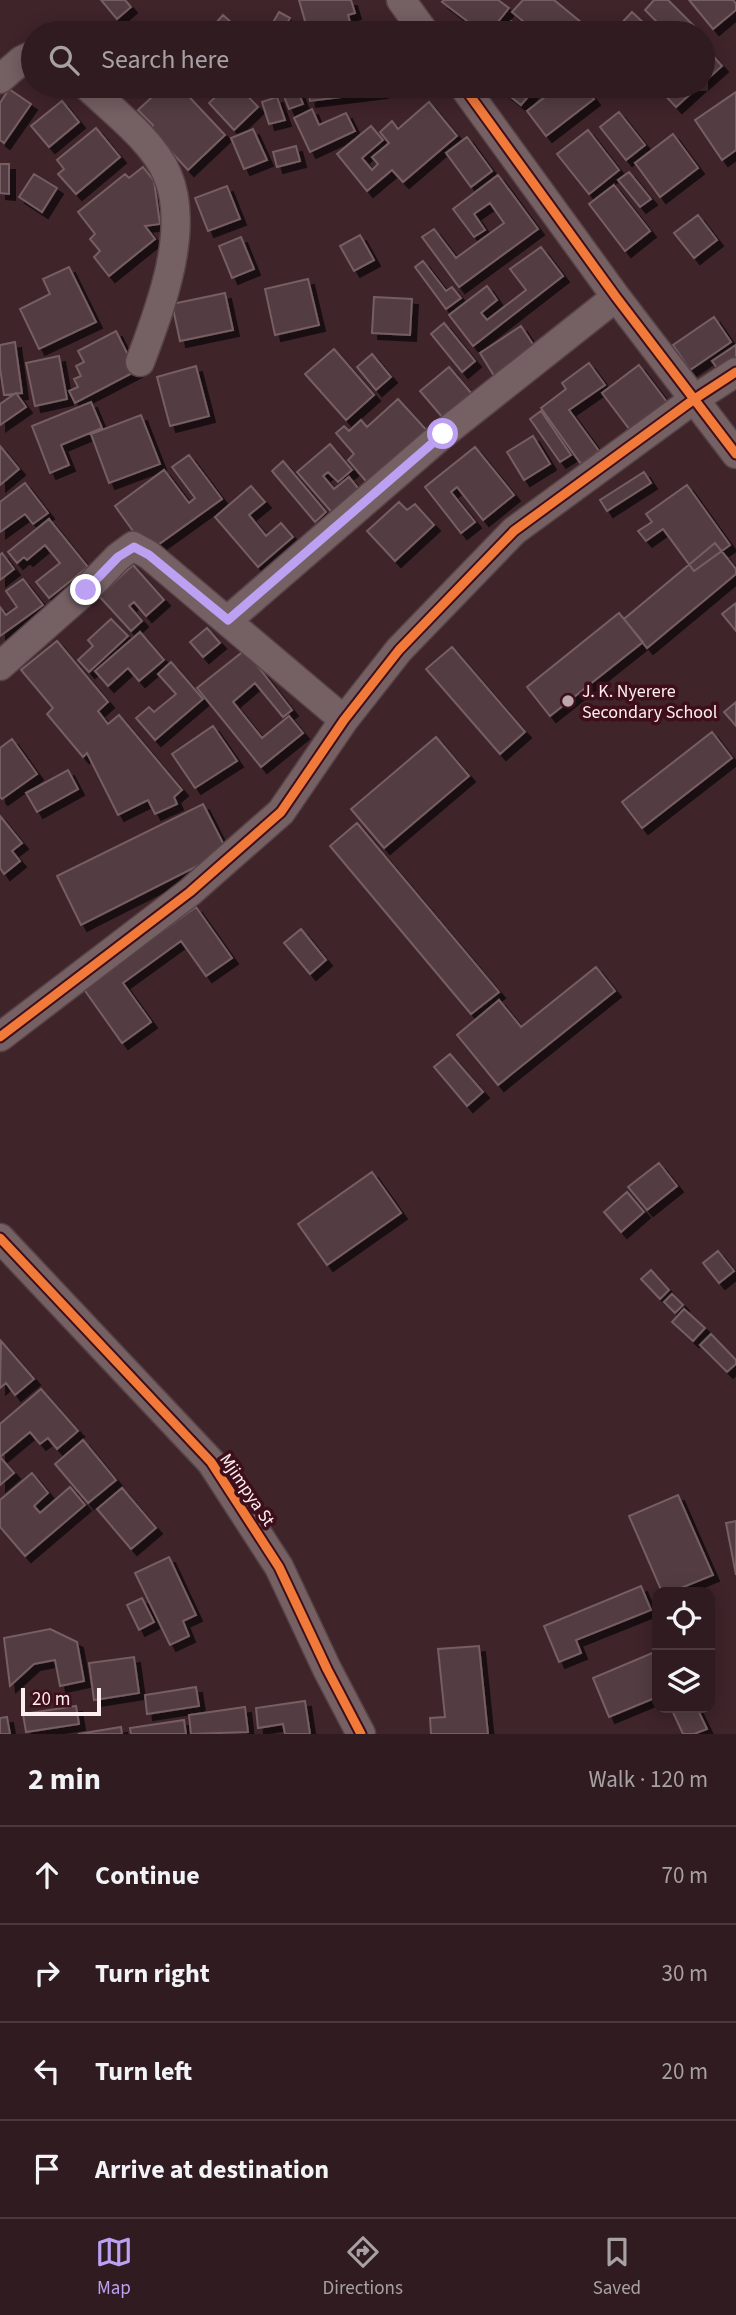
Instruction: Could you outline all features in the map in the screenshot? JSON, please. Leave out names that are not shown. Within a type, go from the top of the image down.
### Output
[{"type":"street","points":[[401,0],[416,21]]},
{"type":"street","points":[[0,79],[21,62]]},
{"type":"street","points":[[99,98],[151,149],[167,173],[177,213],[165,295],[141,362]]},
{"type":"street","points":[[472,98],[616,297],[736,454]]},
{"type":"street","points":[[228,620],[443,434],[616,297]]},
{"type":"street","points":[[0,1037],[190,892],[281,812],[344,720],[399,650],[514,531],[693,400],[736,372]]},
{"type":"street","points":[[0,666],[86,590],[118,557],[134,547],[149,555],[228,620],[344,720]]},
{"type":"street","name":"Mjimpya St","points":[[0,1238],[211,1462],[279,1567],[327,1669],[362,1734]]},
{"type":"building","points":[[101,0],[125,0],[131,7],[117,19]]},
{"type":"building","points":[[299,0],[351,0],[355,13],[348,15],[350,21],[305,21]]},
{"type":"building","points":[[498,0],[509,8],[499,21],[467,21],[442,2]]},
{"type":"building","points":[[523,0],[554,0],[580,21],[523,21],[512,12]]},
{"type":"building","points":[[654,0],[668,0],[689,21],[656,21],[645,10]]},
{"type":"building","points":[[689,0],[733,0],[736,4],[736,10],[715,27],[715,21],[706,21]]},
{"type":"building","points":[[279,12],[290,18],[288,21],[274,21]]},
{"type":"building","points":[[632,12],[642,21],[624,21]]},
{"type":"building","points":[[223,15],[230,21],[218,21]]},
{"type":"building","points":[[715,58],[722,66],[715,72]]},
{"type":"building","points":[[9,89],[31,104],[4,143],[0,140],[0,103]]},
{"type":"building","points":[[736,92],[736,150],[722,160],[695,120]]},
{"type":"building","points":[[151,98],[190,98],[225,135],[188,170],[150,129],[153,125],[138,110]]},
{"type":"building","points":[[214,98],[249,98],[258,107],[234,130],[209,103]]},
{"type":"building","points":[[277,98],[285,120],[269,124],[262,102]]},
{"type":"building","points":[[285,98],[301,98],[303,104],[289,109]]},
{"type":"building","points":[[310,98],[334,98],[310,101]]},
{"type":"building","points":[[512,98],[527,98],[521,105]]},
{"type":"building","points":[[544,98],[594,99],[546,136],[527,111]]},
{"type":"building","points":[[668,98],[686,98],[676,107]]},
{"type":"building","points":[[62,101],[79,122],[49,147],[31,126]]},
{"type":"building","points":[[429,102],[457,136],[403,182],[392,170],[367,191],[337,154],[371,126],[383,140],[362,158],[372,170],[378,164],[372,157],[389,143],[380,132],[392,121],[398,129]]},
{"type":"building","points":[[312,109],[319,125],[346,113],[355,131],[310,152],[294,118]]},
{"type":"building","points":[[619,112],[645,145],[626,160],[600,127]]},
{"type":"building","points":[[96,128],[120,157],[76,194],[58,174],[64,169],[57,160]]},
{"type":"building","points":[[253,129],[267,160],[244,169],[231,138]]},
{"type":"building","points":[[588,130],[619,170],[589,194],[557,154]]},
{"type":"building","points":[[673,134],[698,168],[660,197],[635,163]]},
{"type":"building","points":[[467,137],[492,171],[471,187],[446,153]]},
{"type":"building","points":[[296,146],[300,161],[277,167],[273,152]]},
{"type":"building","points":[[0,164],[9,164],[9,194],[0,193]]},
{"type":"building","points":[[143,167],[154,181],[160,224],[145,226],[155,239],[109,276],[94,257],[100,251],[90,239],[95,234],[78,212],[125,174],[129,178]]},
{"type":"building","points":[[629,172],[651,199],[640,207],[618,180]]},
{"type":"building","points":[[34,174],[57,188],[42,212],[19,197]]},
{"type":"building","points":[[498,175],[538,229],[459,287],[422,237],[434,229],[456,258],[504,223],[490,203],[474,214],[485,230],[474,237],[453,209]]},
{"type":"building","points":[[614,185],[650,231],[625,251],[589,204]]},
{"type":"building","points":[[227,186],[240,219],[208,231],[195,198]]},
{"type":"building","points":[[698,215],[717,240],[694,258],[674,233]]},
{"type":"building","points":[[360,235],[374,260],[354,271],[340,246]]},
{"type":"building","points":[[241,237],[254,269],[232,278],[219,246]]},
{"type":"building","points":[[541,247],[563,276],[473,346],[449,315],[487,286],[497,300],[481,313],[487,320],[526,290],[510,269]]},
{"type":"building","points":[[423,261],[446,291],[452,287],[461,298],[446,309],[415,267]]},
{"type":"building","points":[[69,267],[96,322],[39,349],[20,309],[50,294],[43,279]]},
{"type":"building","points":[[308,279],[319,325],[275,335],[265,289]]},
{"type":"building","points":[[225,293],[233,330],[180,341],[172,304]]},
{"type":"building","points":[[374,297],[412,299],[410,335],[372,333]]},
{"type":"building","points":[[714,317],[731,342],[690,370],[673,345]]},
{"type":"building","points":[[444,323],[475,361],[462,372],[431,334]]},
{"type":"building","points":[[521,326],[538,352],[496,379],[480,353]]},
{"type":"building","points":[[116,331],[136,371],[75,403],[69,391],[78,387],[74,379],[81,376],[76,366],[84,362],[78,351]]},
{"type":"building","points":[[15,342],[22,393],[4,395],[0,345]]},
{"type":"building","points":[[736,345],[736,366],[722,375],[712,361]]},
{"type":"building","points":[[334,349],[374,395],[346,420],[305,374]]},
{"type":"building","points":[[372,354],[391,377],[376,390],[357,367]]},
{"type":"building","points":[[59,356],[67,399],[35,406],[26,363]]},
{"type":"building","points":[[589,363],[605,385],[569,410],[599,451],[581,464],[541,408],[566,389],[562,383]]},
{"type":"building","points":[[639,365],[673,410],[636,438],[602,393]]},
{"type":"building","points":[[196,366],[209,416],[170,426],[157,377]]},
{"type":"building","points":[[449,367],[472,394],[443,418],[420,391]]},
{"type":"building","points":[[16,393],[26,407],[0,425],[0,404]]},
{"type":"building","points":[[398,399],[430,434],[371,487],[348,460],[354,454],[336,433],[344,426],[349,431],[361,420],[367,427]]},
{"type":"building","points":[[91,402],[102,428],[61,445],[69,465],[50,473],[32,426]]},
{"type":"building","points":[[541,411],[571,455],[560,462],[530,419]]},
{"type":"building","points":[[141,415],[160,464],[109,483],[91,434]]},
{"type":"building","points":[[533,436],[550,464],[524,480],[507,452]]},
{"type":"building","points":[[330,444],[352,470],[338,482],[328,472],[323,476],[334,489],[349,477],[362,493],[335,516],[297,472]]},
{"type":"building","points":[[0,446],[19,469],[0,485]]},
{"type":"building","points":[[475,447],[514,495],[483,520],[457,487],[451,492],[475,522],[461,533],[425,487]]},
{"type":"building","points":[[189,455],[222,499],[148,552],[115,506],[164,470],[189,503],[195,498],[172,467]]},
{"type":"building","points":[[283,461],[326,512],[315,522],[272,471]]},
{"type":"building","points":[[644,472],[651,483],[607,511],[600,500]]},
{"type":"building","points":[[25,483],[48,513],[33,524],[25,514],[0,532],[0,502]]},
{"type":"building","points":[[687,485],[730,545],[694,571],[663,529],[646,541],[638,531],[652,522],[646,514]]},
{"type":"building","points":[[251,486],[265,502],[249,515],[266,536],[281,523],[293,537],[258,567],[215,517]]},
{"type":"building","points":[[399,502],[407,510],[415,504],[434,525],[395,561],[367,531]]},
{"type":"building","points":[[49,519],[88,567],[49,598],[36,582],[60,563],[45,545],[27,560],[24,557],[17,563],[8,552]]},
{"type":"building","points":[[715,543],[736,569],[736,574],[647,648],[624,619]]},
{"type":"building","points":[[2,553],[14,569],[0,580],[0,555]]},
{"type":"building","points":[[133,565],[164,600],[146,616],[134,602],[129,606],[142,621],[131,631],[99,596]]},
{"type":"building","points":[[23,579],[43,605],[0,636],[0,607],[6,615],[17,607],[6,591]]},
{"type":"building","points":[[736,603],[736,631],[722,614]]},
{"type":"building","points":[[619,613],[643,642],[550,716],[527,687]]},
{"type":"building","points":[[111,619],[128,636],[89,672],[78,660],[93,646],[88,640]]},
{"type":"building","points":[[207,628],[220,643],[203,657],[190,642]]},
{"type":"building","points":[[140,632],[164,660],[139,681],[128,668],[108,686],[95,671]]},
{"type":"building","points":[[57,641],[108,702],[98,711],[108,724],[119,715],[182,790],[174,797],[177,804],[155,814],[148,800],[118,815],[87,753],[83,757],[47,714],[53,708],[21,670]]},
{"type":"building","points":[[452,647],[525,732],[500,754],[426,669]]},
{"type":"building","points":[[245,650],[292,710],[283,717],[255,683],[233,702],[262,738],[289,716],[303,733],[261,767],[197,688]]},
{"type":"building","points":[[171,662],[203,699],[155,740],[136,718],[149,707],[154,712],[176,694],[158,674]]},
{"type":"building","points":[[736,702],[736,726],[724,712]]},
{"type":"building","points":[[213,726],[237,761],[195,788],[172,754]]},
{"type":"building","points":[[712,732],[732,758],[642,828],[622,802]]},
{"type":"building","points":[[436,737],[469,776],[384,848],[351,809]]},
{"type":"building","points":[[12,739],[37,774],[2,799],[0,748]]},
{"type":"building","points":[[68,770],[78,789],[37,812],[26,793]]},
{"type":"building","points":[[203,804],[227,851],[81,925],[57,876]]},
{"type":"building","points":[[0,816],[22,843],[12,851],[20,861],[4,874],[0,868]]},
{"type":"building","points":[[357,823],[499,992],[471,1014],[330,846]]},
{"type":"building","points":[[196,907],[232,958],[206,976],[181,941],[123,983],[151,1022],[122,1043],[83,988]]},
{"type":"building","points":[[301,929],[326,960],[310,974],[284,943]]},
{"type":"building","points":[[596,967],[615,991],[498,1085],[457,1035],[499,1000],[521,1027]]},
{"type":"building","points":[[450,1054],[483,1092],[467,1106],[434,1067]]},
{"type":"building","points":[[659,1163],[677,1186],[647,1210],[628,1187]]},
{"type":"building","points":[[372,1172],[401,1213],[327,1265],[298,1224]]},
{"type":"building","points":[[627,1192],[644,1212],[621,1232],[604,1212]]},
{"type":"building","points":[[718,1251],[734,1271],[719,1283],[703,1263]]},
{"type":"building","points":[[651,1270],[669,1290],[660,1299],[641,1279]]},
{"type":"building","points":[[672,1294],[683,1305],[675,1313],[664,1302]]},
{"type":"building","points":[[684,1309],[705,1328],[693,1341],[672,1322]]},
{"type":"building","points":[[711,1334],[736,1360],[736,1364],[727,1372],[700,1345]]},
{"type":"building","points":[[1,1341],[34,1379],[15,1395],[6,1383],[0,1388]]},
{"type":"building","points":[[41,1389],[78,1431],[57,1449],[48,1438],[40,1444],[30,1432],[0,1457],[0,1424]]},
{"type":"building","points":[[83,1440],[116,1480],[88,1503],[55,1464]]},
{"type":"building","points":[[0,1457],[14,1473],[0,1485]]},
{"type":"building","points":[[32,1473],[48,1493],[34,1506],[40,1513],[70,1487],[85,1505],[25,1556],[0,1527],[0,1500]]},
{"type":"building","points":[[122,1488],[156,1528],[131,1549],[97,1509]]},
{"type":"building","points":[[678,1495],[713,1575],[683,1587],[660,1587],[629,1516]]},
{"type":"building","points":[[736,1521],[736,1575],[726,1523]]},
{"type":"building","points":[[169,1557],[196,1615],[183,1621],[189,1636],[170,1645],[135,1573]]},
{"type":"building","points":[[641,1586],[651,1610],[576,1640],[581,1653],[559,1662],[544,1626]]},
{"type":"building","points":[[142,1598],[154,1622],[139,1630],[127,1605]]},
{"type":"building","points":[[50,1629],[77,1642],[84,1681],[60,1686],[55,1660],[34,1664],[10,1686],[4,1638]]},
{"type":"building","points":[[479,1646],[488,1734],[431,1734],[430,1718],[445,1717],[438,1649]]},
{"type":"building","points":[[652,1653],[652,1699],[609,1717],[593,1678]]},
{"type":"building","points":[[134,1657],[139,1693],[94,1700],[89,1663]]},
{"type":"building","points":[[196,1687],[199,1706],[147,1714],[145,1695]]},
{"type":"building","points":[[305,1701],[310,1734],[285,1734],[283,1724],[258,1728],[256,1708]]},
{"type":"building","points":[[76,1706],[79,1724],[26,1732],[23,1714]]},
{"type":"building","points":[[245,1707],[248,1732],[191,1734],[189,1715]]},
{"type":"building","points":[[673,1713],[699,1713],[707,1729],[694,1734],[683,1734]]},
{"type":"building","points":[[7,1717],[10,1734],[0,1734],[0,1718]]},
{"type":"building","points":[[184,1720],[186,1734],[131,1734],[130,1728]]},
{"type":"building","points":[[121,1727],[122,1734],[78,1734]]},
{"type":"cycle path","points":[[472,98],[616,297],[736,454]]},
{"type":"cycle path","points":[[0,1037],[190,892],[281,812],[344,720],[399,650],[514,531],[693,400],[736,372]]},
{"type":"cycle path","points":[[0,1238],[211,1462],[279,1567],[361,1734]]},
{"type":"place","name":"J. K. Nyerere Secondary School","points":[[568,701]]},
{"type":"route","points":[[86,590],[118,557],[134,547],[149,555],[228,620],[443,434]]}]
